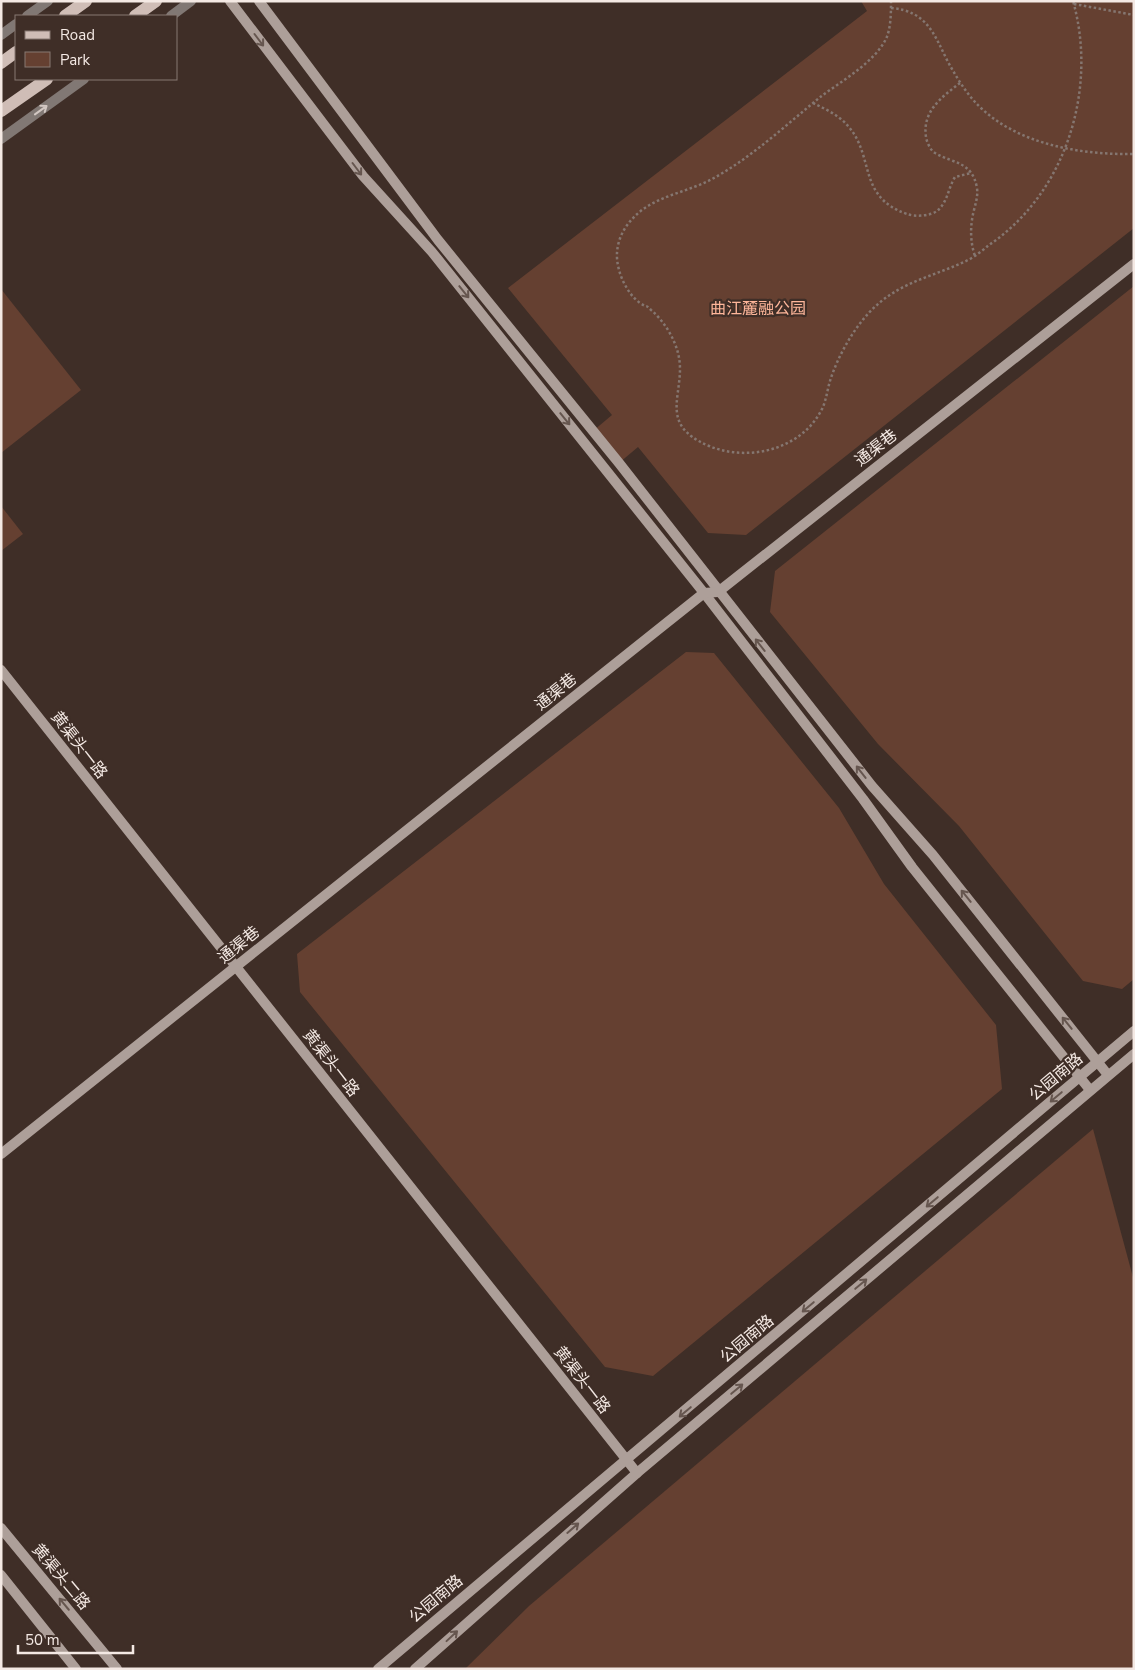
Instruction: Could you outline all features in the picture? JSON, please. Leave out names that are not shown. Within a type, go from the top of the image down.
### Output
[{"type":"main road","points":[[66,15],[86,1]]},
{"type":"main road","points":[[136,15],[156,1]]},
{"type":"main road","points":[[1,63],[15,53]]},
{"type":"main road","points":[[1,111],[45,80]]},
{"type":"street","points":[[28,15],[48,1]]},
{"type":"street","points":[[172,15],[192,1]]},
{"type":"street","points":[[230,1],[362,176],[432,252],[704,593],[863,799],[912,867],[1090,1090]]},
{"type":"street","points":[[259,1],[438,240],[619,463],[718,592],[872,786],[933,855],[1108,1075]]},
{"type":"street","points":[[1,35],[15,25]]},
{"type":"street","points":[[1,139],[83,80]]},
{"type":"street","name":"通渠巷","points":[[718,592],[1134,264]]},
{"type":"street","points":[[704,593],[718,592]]},
{"type":"street","name":"通渠巷","points":[[1,1154],[704,593]]},
{"type":"street","name":"黄渠头一路","points":[[1,670],[637,1473]]},
{"type":"street","name":"公园南路","points":[[378,1669],[1134,1031]]},
{"type":"street","name":"公园南路","points":[[415,1669],[637,1473],[1134,1054]]},
{"type":"street","name":"黄渠头二路","points":[[1,1528],[117,1669]]},
{"type":"street","points":[[1,1575],[76,1669]]},
{"type":"path","points":[[891,1],[886,38],[867,62],[728,170],[694,188],[642,210],[626,225],[619,239],[618,267],[628,290],[639,302],[650,308],[663,323],[678,352],[677,412],[680,422],[691,436],[711,447],[740,453],[774,449],[791,440],[815,421],[824,408],[835,367],[858,328],[878,304],[918,279],[975,256],[1010,230],[1026,213],[1051,179],[1073,128],[1081,76],[1080,25],[1073,3],[1134,15]]},
{"type":"path","points":[[891,8],[911,12],[932,30],[960,83],[980,107],[997,122],[1028,137],[1066,146],[1076,151],[1134,154]]},
{"type":"path","points":[[960,83],[938,100],[928,114],[925,125],[926,140],[934,152],[961,163],[971,173],[977,188],[977,201],[971,225],[975,256]]},
{"type":"path","points":[[813,103],[828,110],[848,126],[859,144],[870,182],[891,207],[903,213],[914,216],[937,210],[944,203],[955,177],[971,173]]},
{"type":"green space","name":"曲江麓融公园","points":[[861,1],[1134,1],[1134,228],[746,535],[708,533],[638,447],[619,463],[593,431],[612,415],[508,288],[867,11]]},
{"type":"green space","points":[[1134,286],[1134,979],[1122,989],[1083,981],[959,826],[878,744],[770,612],[775,571]]},
{"type":"green space","points":[[1,289],[81,390],[1,453]]},
{"type":"green space","points":[[1,506],[23,534],[1,551]]},
{"type":"green space","points":[[686,652],[714,653],[839,808],[884,884],[996,1025],[1002,1089],[653,1376],[605,1367],[300,992],[297,954]]},
{"type":"green space","points":[[1093,1129],[1134,1281],[1134,1669],[465,1669],[529,1606]]}]
